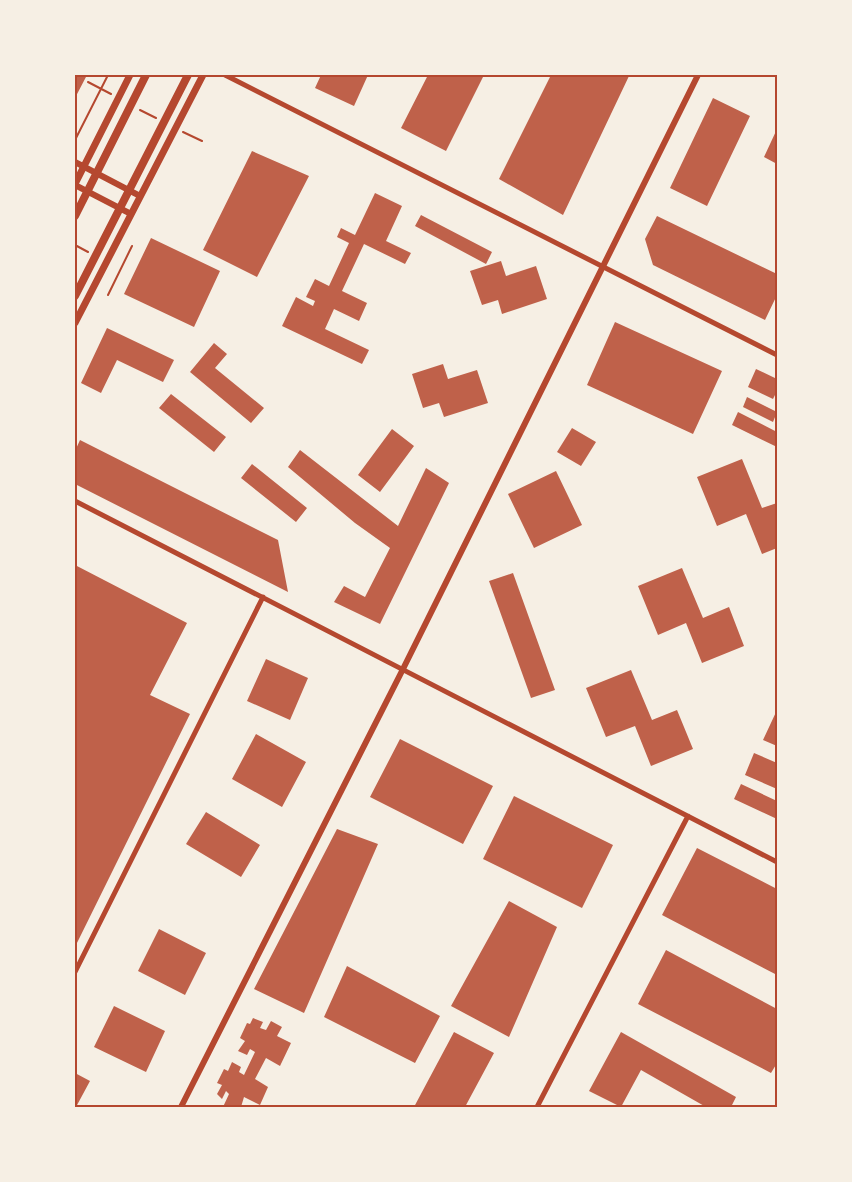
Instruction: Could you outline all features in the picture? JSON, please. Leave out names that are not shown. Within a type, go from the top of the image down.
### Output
[{"type":"highway","points":[[75,216],[146,75]]},
{"type":"highway","points":[[75,297],[188,75]]},
{"type":"main road","points":[[75,185],[130,75]]},
{"type":"main road","points":[[75,323],[203,75]]},
{"type":"street","points":[[225,75],[777,355]]},
{"type":"street","points":[[181,1107],[403,669],[698,75]]},
{"type":"street","points":[[75,162],[140,196]]},
{"type":"street","points":[[75,185],[131,214]]},
{"type":"street","points":[[75,501],[777,862]]},
{"type":"street","points":[[75,972],[263,597]]},
{"type":"street","points":[[537,1107],[688,816]]},
{"type":"path","points":[[75,140],[108,75]]},
{"type":"path","points":[[88,82],[111,94]]},
{"type":"path","points":[[140,110],[160,120]]},
{"type":"path","points":[[180,130],[201,141]]},
{"type":"path","points":[[108,295],[132,246]]},
{"type":"building","points":[[75,75],[87,75],[75,98]]},
{"type":"building","points":[[321,75],[368,75],[354,106],[315,88]]},
{"type":"building","points":[[428,75],[484,75],[446,151],[401,128]]},
{"type":"building","points":[[551,75],[629,76],[563,215],[499,179]]},
{"type":"building","points":[[713,98],[750,116],[707,206],[670,188]]},
{"type":"building","points":[[777,129],[777,164],[764,157]]},
{"type":"building","points":[[252,151],[309,176],[257,277],[203,250]]},
{"type":"building","points":[[375,193],[402,206],[386,241],[411,253],[405,264],[364,244],[342,291],[367,303],[359,321],[334,309],[325,329],[369,350],[362,364],[282,326],[296,297],[313,306],[315,301],[306,297],[315,279],[329,286],[349,243],[337,237],[341,228],[355,235]]},
{"type":"building","points":[[421,215],[492,252],[486,264],[415,226]]},
{"type":"building","points":[[657,216],[777,274],[777,295],[765,320],[653,265],[645,239]]},
{"type":"building","points":[[151,238],[220,271],[194,327],[124,294]]},
{"type":"building","points":[[501,261],[506,276],[536,266],[547,299],[502,314],[498,300],[482,305],[470,271]]},
{"type":"building","points":[[615,322],[722,371],[693,434],[587,385]]},
{"type":"building","points":[[107,328],[174,360],[163,382],[117,360],[101,393],[81,383]]},
{"type":"building","points":[[214,343],[227,354],[215,368],[264,408],[251,423],[190,372]]},
{"type":"building","points":[[443,364],[448,379],[477,370],[488,403],[444,417],[439,403],[423,408],[412,374]]},
{"type":"building","points":[[756,369],[777,379],[777,391],[773,399],[748,387]]},
{"type":"building","points":[[171,394],[226,437],[214,452],[159,408]]},
{"type":"building","points":[[747,397],[777,412],[773,422],[743,407]]},
{"type":"building","points":[[738,412],[777,432],[777,447],[732,425]]},
{"type":"building","points":[[572,428],[596,442],[581,466],[557,452]]},
{"type":"building","points":[[392,429],[414,446],[380,492],[358,475]]},
{"type":"building","points":[[80,440],[278,540],[288,592],[75,484],[75,451]]},
{"type":"building","points":[[300,450],[398,526],[426,468],[449,483],[380,624],[334,602],[344,586],[365,597],[390,548],[355,523],[288,467]]},
{"type":"building","points":[[742,459],[762,508],[777,503],[777,548],[762,554],[746,514],[717,526],[697,477]]},
{"type":"building","points":[[252,464],[307,508],[296,522],[241,478]]},
{"type":"building","points":[[556,471],[582,525],[534,548],[508,494]]},
{"type":"building","points":[[75,565],[187,623],[150,695],[190,714],[75,947]]},
{"type":"building","points":[[682,568],[703,618],[729,607],[744,646],[702,663],[686,623],[658,635],[638,586]]},
{"type":"building","points":[[513,573],[555,690],[531,698],[489,581]]},
{"type":"building","points":[[266,659],[308,678],[290,720],[247,701]]},
{"type":"building","points":[[631,670],[652,720],[677,710],[693,749],[651,766],[635,726],[606,737],[586,688]]},
{"type":"building","points":[[777,710],[777,746],[763,740]]},
{"type":"building","points":[[256,734],[306,762],[282,807],[232,779]]},
{"type":"building","points":[[400,739],[493,786],[463,844],[370,797]]},
{"type":"building","points":[[754,753],[777,763],[777,789],[745,775]]},
{"type":"building","points":[[741,784],[777,801],[777,819],[734,799]]},
{"type":"building","points":[[514,796],[613,845],[582,908],[483,859]]},
{"type":"building","points":[[206,812],[260,845],[241,877],[186,844]]},
{"type":"building","points":[[337,829],[378,844],[304,1013],[254,989]]},
{"type":"building","points":[[697,848],[777,889],[777,975],[662,915]]},
{"type":"building","points":[[509,901],[557,927],[509,1037],[451,1006]]},
{"type":"building","points":[[159,929],[206,953],[185,995],[138,971]]},
{"type":"building","points":[[666,950],[777,1009],[777,1063],[771,1073],[638,1004]]},
{"type":"building","points":[[347,966],[440,1016],[415,1063],[324,1017]]},
{"type":"building","points":[[114,1006],[165,1031],[146,1072],[94,1047]]},
{"type":"building","points":[[253,1018],[263,1022],[260,1028],[266,1030],[271,1021],[282,1027],[277,1036],[291,1043],[280,1066],[266,1058],[255,1079],[268,1087],[260,1105],[244,1097],[241,1107],[223,1107],[229,1094],[226,1091],[222,1099],[217,1094],[222,1085],[217,1083],[224,1069],[228,1071],[232,1062],[241,1067],[239,1072],[244,1075],[255,1052],[250,1049],[247,1055],[238,1051],[245,1041],[240,1038],[247,1023],[250,1024]]},
{"type":"building","points":[[454,1032],[494,1053],[465,1107],[414,1107]]},
{"type":"building","points":[[621,1032],[736,1097],[731,1107],[706,1107],[641,1070],[621,1107],[589,1091]]},
{"type":"building","points":[[75,1073],[90,1081],[76,1107],[75,1107]]}]
